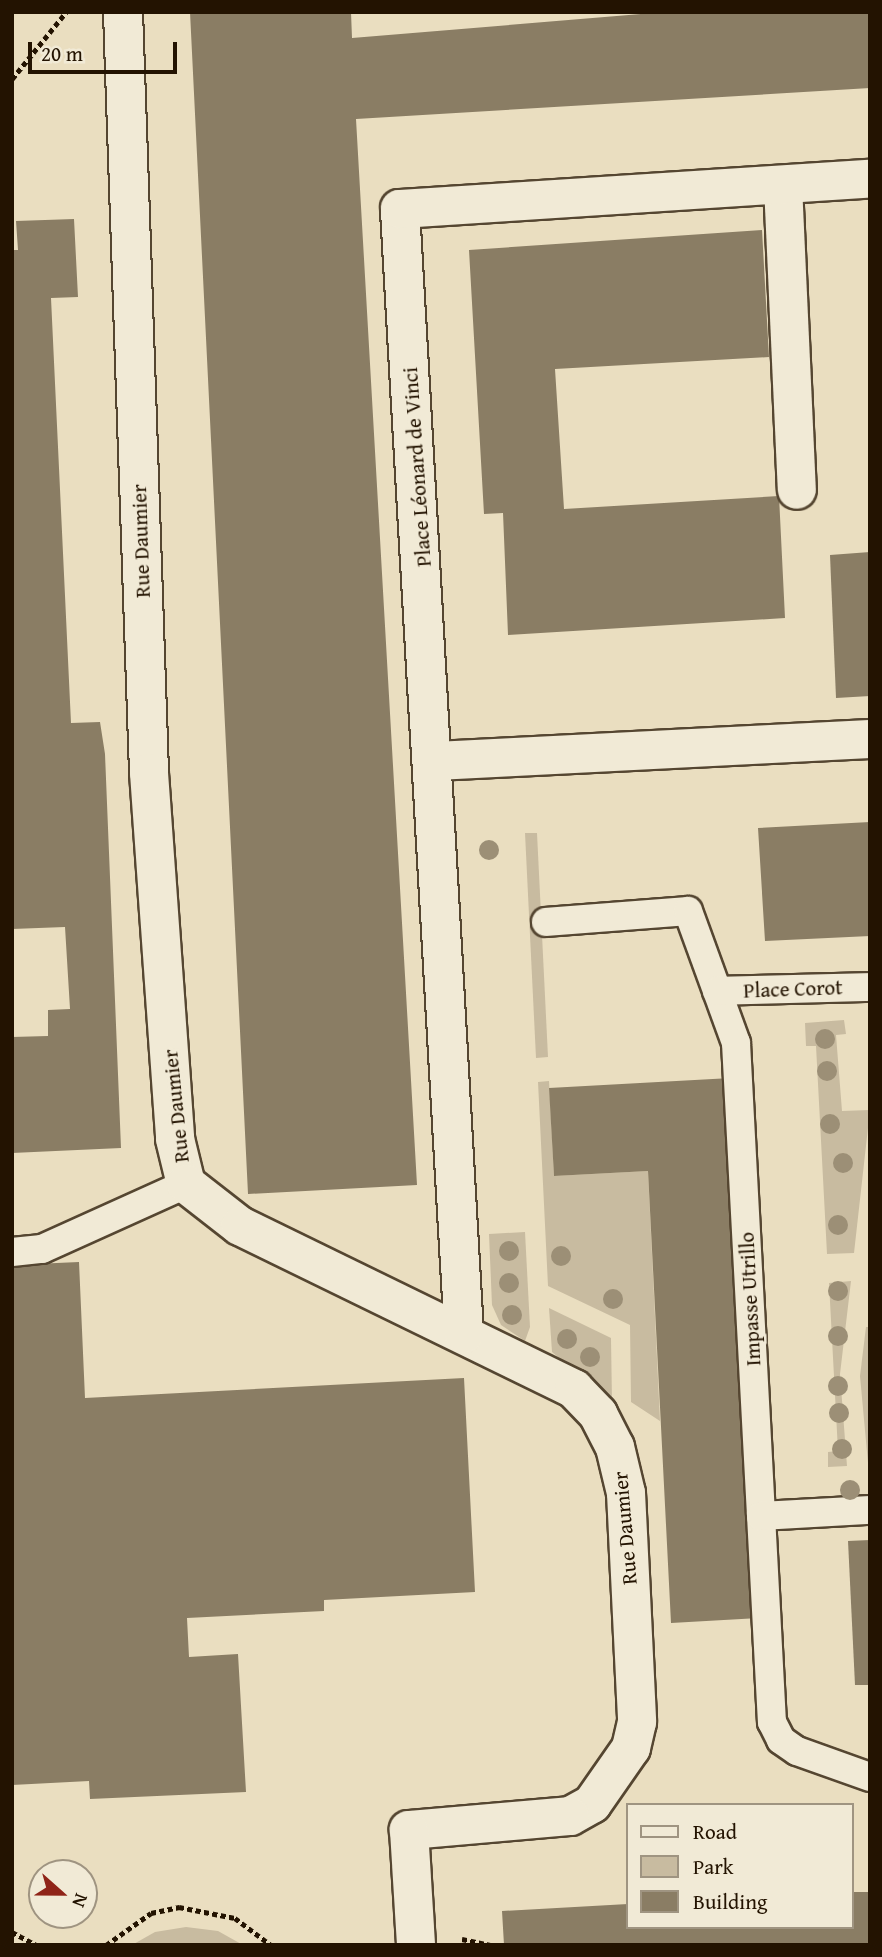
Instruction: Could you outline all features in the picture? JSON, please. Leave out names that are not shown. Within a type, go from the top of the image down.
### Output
[{"type":"street","name":"Rue Daumier","points":[[123,12],[149,773],[175,1139],[186,1184],[240,1226],[574,1389],[598,1415],[615,1447],[626,1493],[638,1721],[614,1777],[592,1804],[570,1816],[409,1830],[416,1945]]},
{"type":"street","name":"Place Léonard de Vinci","points":[[435,761],[400,209],[870,179]]},
{"type":"street","points":[[783,185],[797,491]]},
{"type":"street","points":[[464,1334],[435,761],[870,739]]},
{"type":"lane","name":"Impasse Utrillo","points":[[546,922],[688,911],[736,1043],[772,1721],[781,1740],[797,1751],[870,1777]]},
{"type":"lane","name":"Place Corot","points":[[717,991],[870,987]]},
{"type":"lane","points":[[12,1252],[42,1249],[186,1184]]},
{"type":"lane","points":[[761,1516],[870,1510]]},
{"type":"path","points":[[12,79],[66,12]]},
{"type":"path","points":[[106,1945],[142,1918],[179,1907],[235,1918],[271,1945]]},
{"type":"path","points":[[12,1932],[36,1945]]},
{"type":"path","points":[[457,1939],[490,1945]]},
{"type":"green space","points":[[525,833],[537,833],[548,1057],[536,1058]]},
{"type":"green space","points":[[844,1020],[846,1034],[836,1035],[842,1111],[870,1110],[854,1253],[827,1254],[816,1046],[806,1046],[805,1023]]},
{"type":"green space","points":[[549,1081],[554,1176],[648,1171],[660,1421],[631,1402],[630,1325],[548,1286],[538,1082]]},
{"type":"green space","points":[[525,1232],[530,1327],[525,1341],[501,1325],[492,1305],[489,1234]]},
{"type":"green space","points":[[851,1281],[840,1374],[847,1466],[828,1467],[828,1452],[838,1451],[829,1283]]},
{"type":"green space","points":[[549,1308],[611,1338],[612,1403],[552,1352]]},
{"type":"green space","points":[[866,1327],[870,1327],[868,1463],[860,1376]]},
{"type":"green space","points":[[186,1927],[218,1931],[243,1945],[132,1945],[155,1932]]},
{"type":"building","points":[[190,12],[351,12],[352,38],[665,12],[870,12],[870,88],[356,119],[417,1185],[248,1194]]},
{"type":"building","points":[[74,219],[78,297],[51,298],[71,723],[100,722],[105,754],[121,1148],[12,1153],[12,1037],[48,1036],[48,1010],[70,1009],[65,927],[12,929],[12,250],[18,250],[16,221]]},
{"type":"building","points":[[762,230],[769,357],[555,369],[564,509],[779,496],[785,618],[508,635],[503,513],[484,514],[469,250]]},
{"type":"building","points":[[870,552],[870,696],[836,698],[830,555]]},
{"type":"building","points":[[870,822],[870,936],[765,941],[758,828]]},
{"type":"building","points":[[731,1078],[759,1618],[671,1623],[648,1171],[554,1176],[549,1088]]},
{"type":"building","points":[[79,1262],[85,1398],[464,1378],[475,1592],[324,1600],[324,1611],[187,1618],[189,1657],[238,1654],[246,1792],[90,1799],[89,1781],[12,1785],[12,1265]]},
{"type":"building","points":[[870,1540],[870,1685],[855,1685],[848,1541]]},
{"type":"building","points":[[854,1892],[870,1892],[870,1945],[504,1945],[502,1911],[626,1904],[626,1929],[854,1929]]}]
